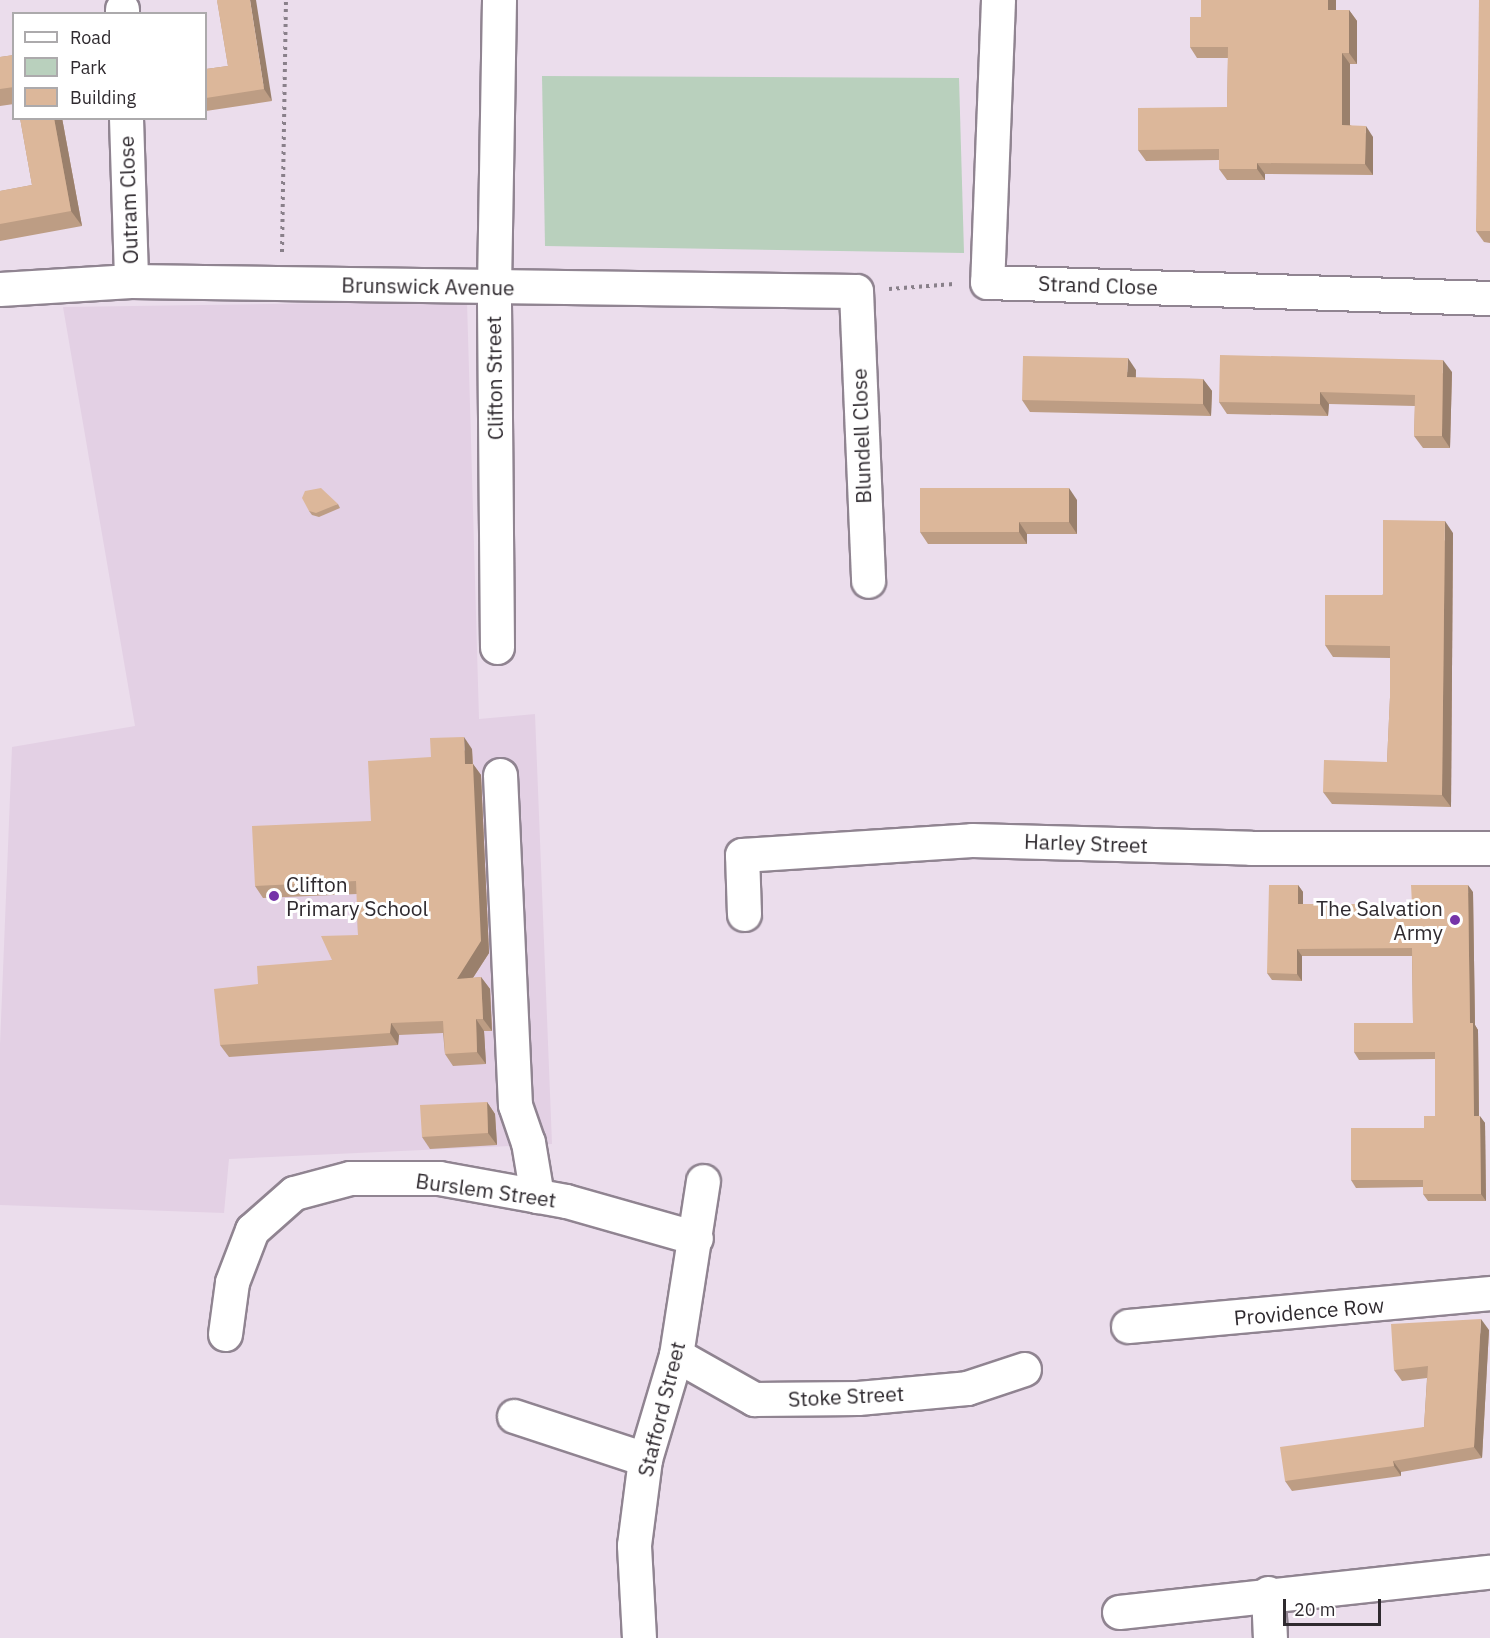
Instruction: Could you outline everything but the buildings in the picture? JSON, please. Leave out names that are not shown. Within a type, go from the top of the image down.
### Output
[{"type":"street","name":"Clifton Street","points":[[497,647],[494,287],[499,0]]},
{"type":"street","points":[[987,282],[998,0]]},
{"type":"street","name":"Outram Close","points":[[126,120],[131,281]]},
{"type":"street","name":"Brunswick Avenue","points":[[0,289],[131,281],[282,286],[856,291]]},
{"type":"street","name":"Strand Close","points":[[987,282],[1490,298]]},
{"type":"street","name":"Blundell Close","points":[[856,291],[868,581]]},
{"type":"street","points":[[500,775],[515,1105],[528,1142],[537,1196]]},
{"type":"street","name":"Harley Street","points":[[744,914],[741,855],[972,840],[1251,848],[1490,848]]},
{"type":"street","name":"Burslem Street","points":[[225,1334],[232,1282],[252,1230],[294,1193],[350,1178],[439,1178],[537,1196],[696,1238]]},
{"type":"street","name":"Stafford Street","points":[[639,1638],[634,1545],[645,1458],[676,1355],[703,1182]]},
{"type":"street","name":"Providence Row","points":[[1128,1326],[1490,1293]]},
{"type":"street","name":"Stoke Street","points":[[676,1355],[754,1399],[858,1398],[967,1388],[1024,1369]]},
{"type":"street","points":[[514,1416],[645,1458]]},
{"type":"street","points":[[1119,1612],[1268,1593],[1490,1572]]},
{"type":"street","points":[[1268,1593],[1270,1638]]},
{"type":"path","points":[[282,286],[286,0]]},
{"type":"path","points":[[856,291],[987,282]]},
{"type":"shaded area","name":"Clifton Primary School","points":[[467,301],[479,719],[535,714],[552,1144],[229,1159],[224,1213],[0,1205],[0,1045],[12,747],[135,726],[63,307]]},
{"type":"green space","points":[[542,76],[959,78],[964,253],[545,246]]},
{"type":"place","name":"Clifton Primary School","points":[[274,896]]},
{"type":"place","name":"The Salvation Army","points":[[1455,920]]}]
